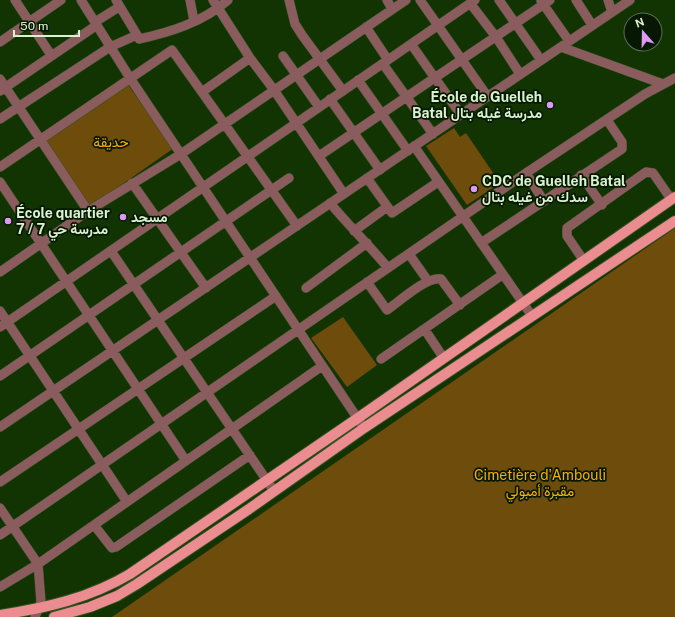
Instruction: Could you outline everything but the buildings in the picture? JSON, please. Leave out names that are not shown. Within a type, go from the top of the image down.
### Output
[{"type":"main road","points":[[0,615],[37,613],[112,585],[266,479],[358,418],[673,198]]},
{"type":"main road","points":[[54,617],[90,607],[117,596],[274,491],[364,428],[675,221]]},
{"type":"main road","points":[[624,232],[635,247]]},
{"type":"street","points":[[14,0],[51,55]]},
{"type":"street","points":[[0,42],[61,0]]},
{"type":"street","points":[[81,0],[130,78],[364,428]]},
{"type":"street","points":[[190,0],[194,21]]},
{"type":"street","points":[[3,89],[96,24],[117,3],[139,39],[168,33],[194,21],[216,4],[228,0]]},
{"type":"street","points":[[289,0],[295,24],[343,91]]},
{"type":"street","points":[[387,0],[392,9]]},
{"type":"street","points":[[0,272],[88,211],[181,154],[406,0]]},
{"type":"street","points":[[420,0],[463,59],[488,97]]},
{"type":"street","points":[[499,0],[541,60]]},
{"type":"street","points":[[576,0],[592,25]]},
{"type":"street","points":[[608,0],[612,12]]},
{"type":"street","points":[[0,428],[627,1]]},
{"type":"street","points":[[3,324],[473,2],[520,74]]},
{"type":"street","points":[[319,156],[496,37],[545,2],[569,41]]},
{"type":"street","points":[[216,4],[250,58],[274,90],[344,194]]},
{"type":"street","points":[[366,27],[385,62],[433,134]]},
{"type":"street","points":[[0,119],[110,47],[137,35]]},
{"type":"street","points":[[411,44],[461,115]]},
{"type":"street","points":[[561,47],[663,84]]},
{"type":"street","points":[[0,167],[172,50],[297,226]]},
{"type":"street","points":[[283,56],[319,107]]},
{"type":"street","points":[[202,92],[250,58]]},
{"type":"street","points":[[0,535],[526,173],[663,84],[675,78]]},
{"type":"street","points":[[0,79],[3,89],[19,107],[88,211]]},
{"type":"street","points":[[358,80],[381,114],[438,182],[532,316]]},
{"type":"street","points":[[330,99],[380,170]]},
{"type":"street","points":[[481,243],[622,148],[622,142],[607,120]]},
{"type":"street","points":[[584,260],[566,232],[567,228],[602,205],[646,172],[649,171],[652,173],[673,198]]},
{"type":"street","points":[[526,173],[543,200]]},
{"type":"street","points":[[581,175],[602,205]]},
{"type":"street","points":[[0,376],[289,178]]},
{"type":"street","points":[[367,178],[392,213],[438,182]]},
{"type":"street","points":[[0,182],[186,461]]},
{"type":"street","points":[[132,183],[206,288]]},
{"type":"street","points":[[330,203],[388,268]]},
{"type":"street","points":[[354,231],[388,207]]},
{"type":"street","points":[[306,288],[367,243]]},
{"type":"street","points":[[111,251],[274,491]]},
{"type":"street","points":[[409,254],[428,281]]},
{"type":"street","points":[[381,359],[425,330],[502,275]]},
{"type":"street","points":[[367,282],[387,310],[428,281],[437,278],[441,279],[460,305]]},
{"type":"street","points":[[0,482],[276,296]]},
{"type":"street","points":[[0,311],[3,324],[29,356],[127,502]]},
{"type":"street","points":[[425,330],[444,358]]},
{"type":"street","points":[[0,587],[38,564],[322,366]]},
{"type":"street","points":[[94,525],[108,546],[112,548],[116,547],[250,455]]},
{"type":"street","points":[[0,508],[38,564],[41,602],[37,613]]},
{"type":"green space","name":"حديقة","points":[[126,82],[174,148],[87,209],[42,142]]},
{"type":"green space","points":[[454,128],[460,137],[466,133],[500,183],[467,205],[426,146]]},
{"type":"green space","name":"Cimetière d'Ambouli مقبرة أمبولي","points":[[675,228],[675,617],[112,617]]},
{"type":"green space","points":[[343,317],[377,365],[347,387],[311,338]]},
{"type":"place","name":"École de Guelleh Batal مدرسة غيله بتال","points":[[550,105]]},
{"type":"place","name":"CDC de Guelleh Batal سدك من غيله بتال","points":[[474,189]]},
{"type":"place","name":"مسجد","points":[[123,217]]},
{"type":"place","name":"École quartier 7 / مدرسة حي 7","points":[[8,221]]}]
